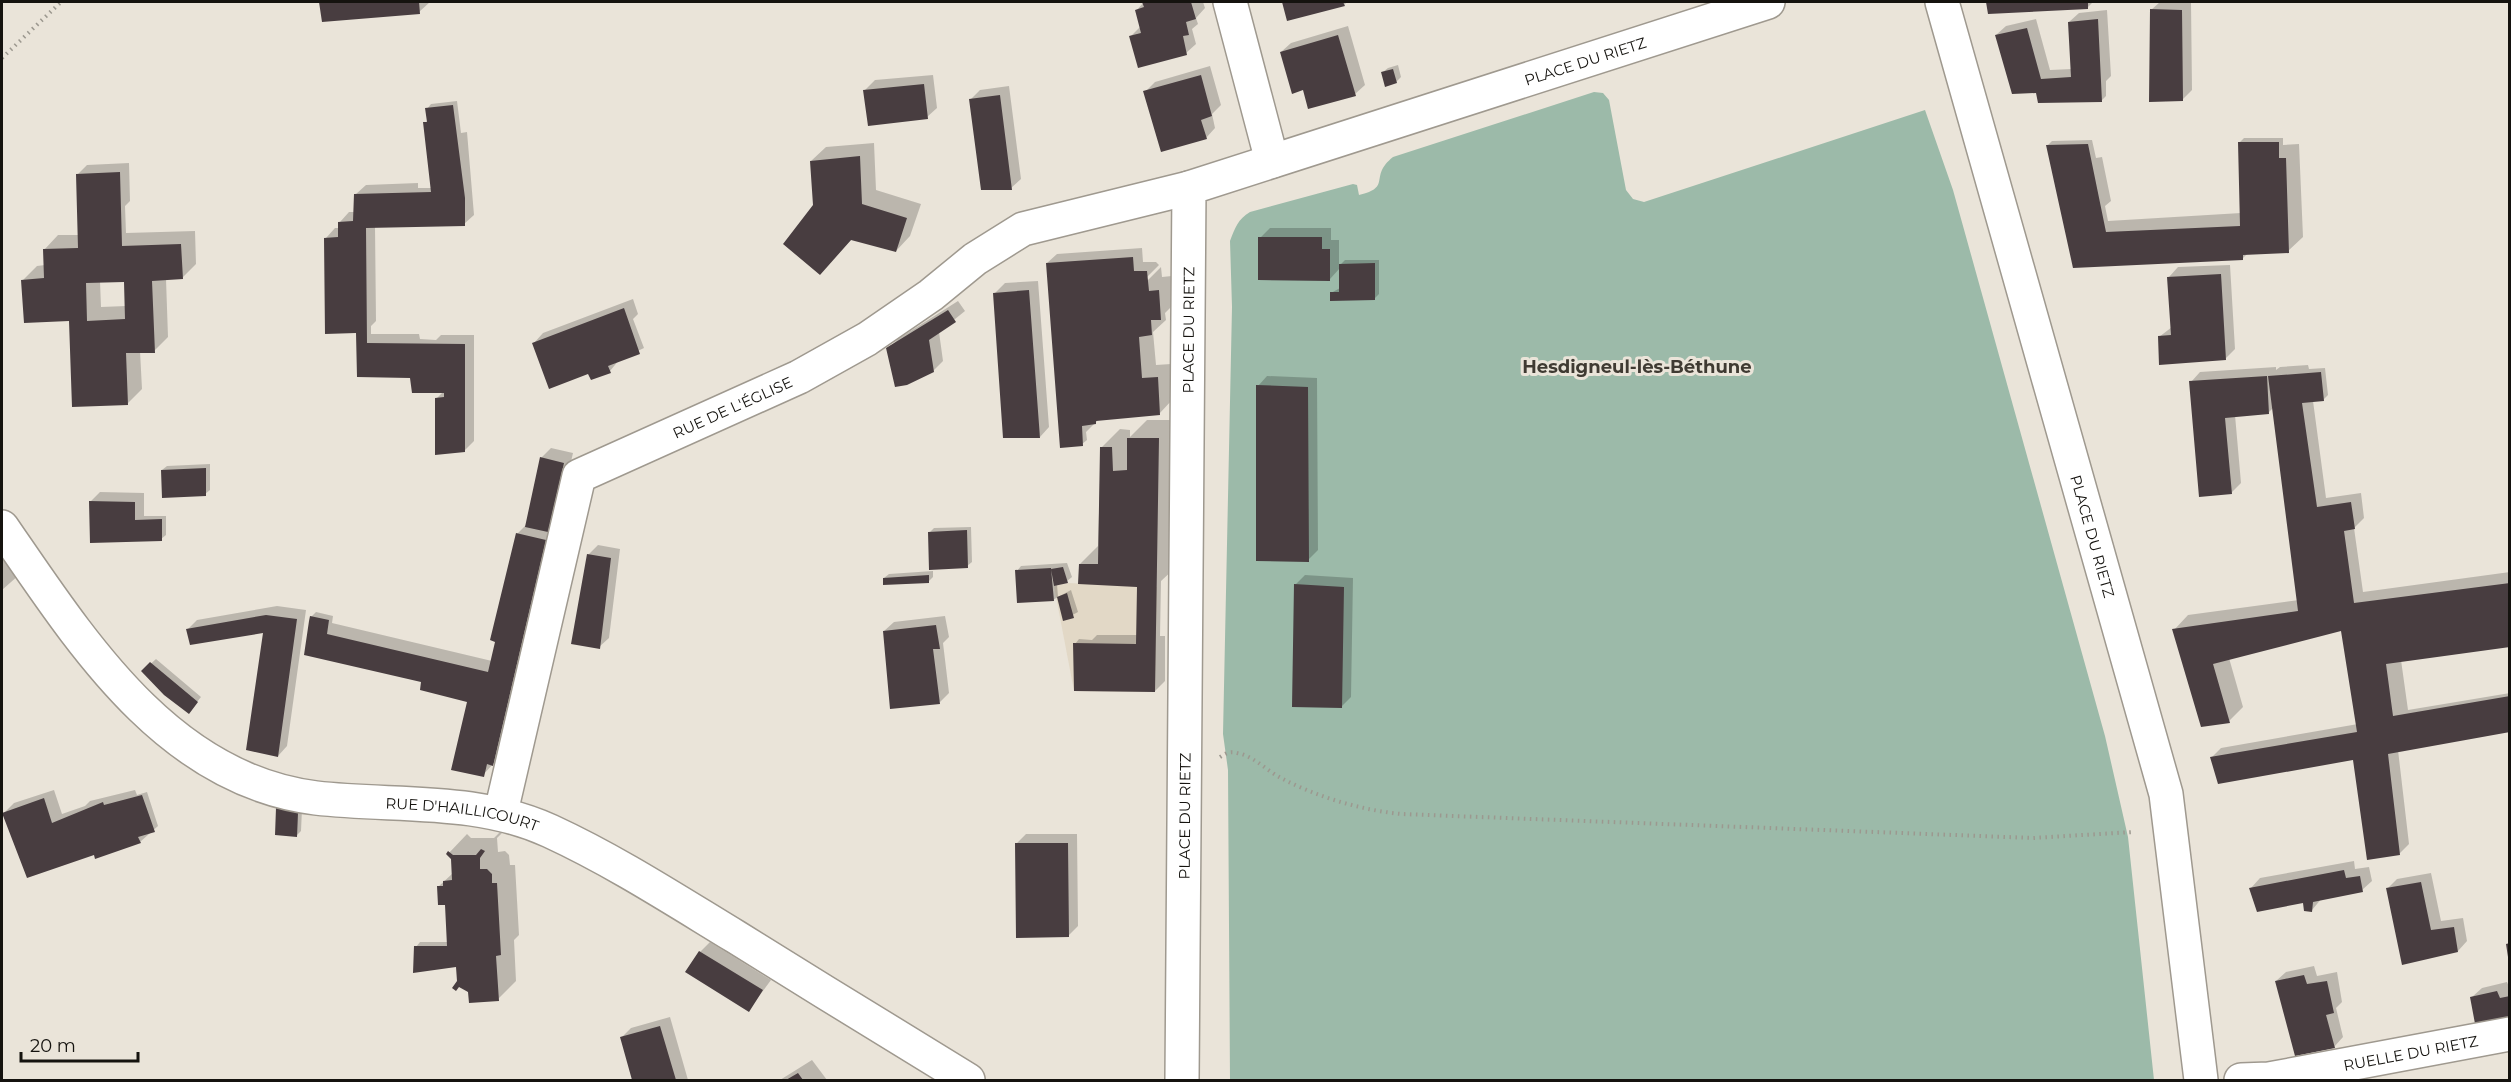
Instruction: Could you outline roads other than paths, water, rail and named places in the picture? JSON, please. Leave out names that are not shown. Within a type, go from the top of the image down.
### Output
[{"type":"street","points":[[1230,2],[1272,161]]},
{"type":"street","name":"PLACE DU RIETZ","points":[[1182,1080],[1189,188],[1768,2]]},
{"type":"street","name":"PLACE DU RIETZ","points":[[1942,2],[2166,794],[2201,1080]]},
{"type":"street","name":"RUE DE L'ÉGLISE","points":[[501,812],[579,476],[799,377],[867,339],[931,295],[975,259],[1023,229],[1189,188]]},
{"type":"street","name":"RUE D'HAILLICOURT","points":[[2,527],[85,646],[180,740],[228,772],[272,790],[317,798],[384,801],[501,812],[549,830],[630,872],[968,1080]]},
{"type":"street","name":"RUELLE DU RIETZ","points":[[2241,1080],[2269,1079],[2510,1035]]},
{"type":"district","name":"Hesdigneul-lès-Béthune","points":[[1637,367]]}]
